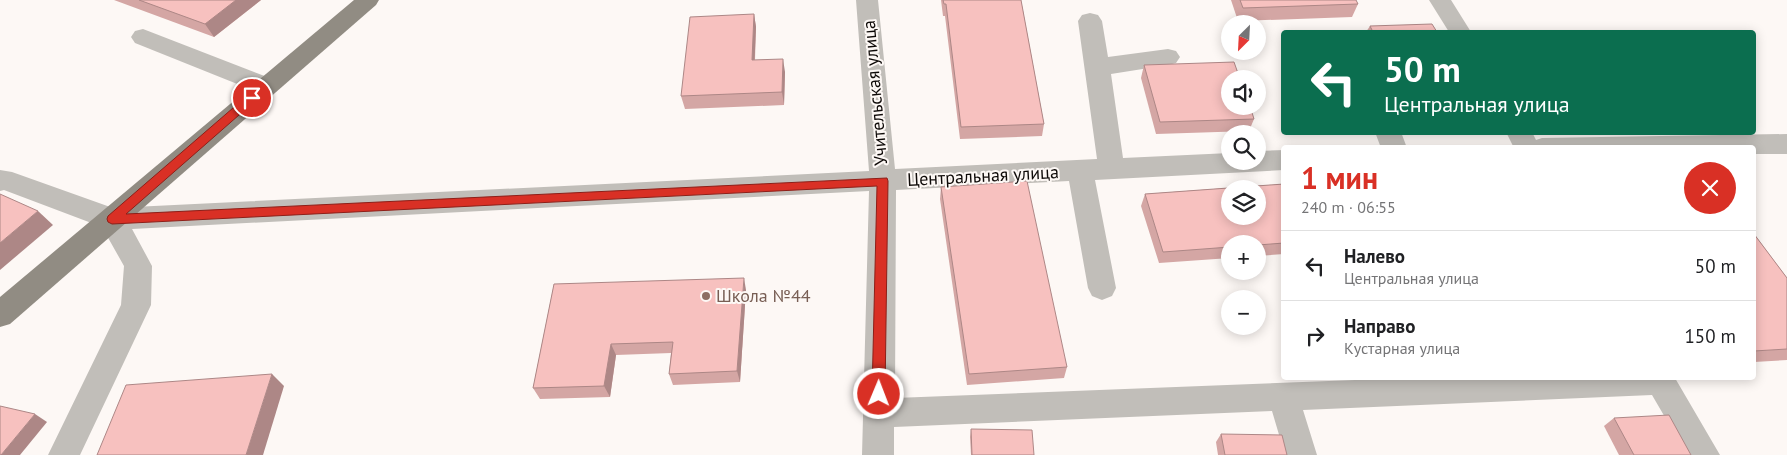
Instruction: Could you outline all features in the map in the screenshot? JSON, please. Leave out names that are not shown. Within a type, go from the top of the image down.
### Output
[{"type":"main road","points":[[0,315],[368,0]]},
{"type":"street","name":"Учительская улица","points":[[867,0],[883,181],[878,455]]},
{"type":"street","points":[[1440,0],[1459,30]]},
{"type":"street","points":[[1090,21],[1098,66],[1111,169]]},
{"type":"street","points":[[142,37],[266,86]]},
{"type":"street","points":[[1098,66],[1168,57]]},
{"type":"street","points":[[1726,145],[1787,144]]},
{"type":"street","name":"Центральная улица","points":[[112,219],[1281,160]]},
{"type":"street","points":[[1080,171],[1102,288]]},
{"type":"street","points":[[0,181],[3,179],[112,219],[138,266],[136,305],[64,455]]},
{"type":"street","points":[[879,414],[1638,380]]},
{"type":"street","points":[[1661,380],[1704,455]]},
{"type":"street","points":[[1283,396],[1301,455]]},
{"type":"building","points":[[139,0],[236,0],[205,24]]},
{"type":"building","points":[[943,0],[1021,0],[1044,124],[961,127],[946,4],[944,4]]},
{"type":"building","points":[[1240,0],[1356,0],[1358,4],[1243,8]]},
{"type":"building","points":[[754,14],[752,60],[783,59],[782,92],[681,96],[690,17]]},
{"type":"building","points":[[1432,24],[1436,30],[1372,30],[1370,26]]},
{"type":"building","points":[[1234,62],[1237,70],[1221,70],[1221,115],[1253,115],[1254,119],[1160,122],[1144,65]]},
{"type":"building","points":[[1027,181],[1067,367],[969,374],[941,187]]},
{"type":"building","points":[[1281,184],[1281,243],[1266,244],[1266,235],[1221,235],[1221,248],[1163,252],[1145,194],[1221,189],[1221,225],[1266,225],[1266,185]]},
{"type":"building","points":[[0,194],[38,211],[0,243]]},
{"type":"building","points":[[1756,237],[1787,278],[1787,349],[1756,351]]},
{"type":"building","points":[[744,278],[737,371],[669,374],[673,342],[611,344],[604,386],[533,388],[554,284]]},
{"type":"building","points":[[272,374],[246,455],[97,455],[126,385]]},
{"type":"building","points":[[0,406],[35,414],[1,455],[0,455]]},
{"type":"building","points":[[1669,415],[1691,455],[1634,455],[1614,418]]},
{"type":"building","points":[[971,429],[1032,430],[1034,455],[972,455]]},
{"type":"building","points":[[1221,434],[1282,435],[1287,455],[1225,455]]},
{"type":"place","name":"Школа №44","points":[[706,296]]},
{"type":"route","points":[[252,98],[112,219],[883,181],[879,394]]}]
